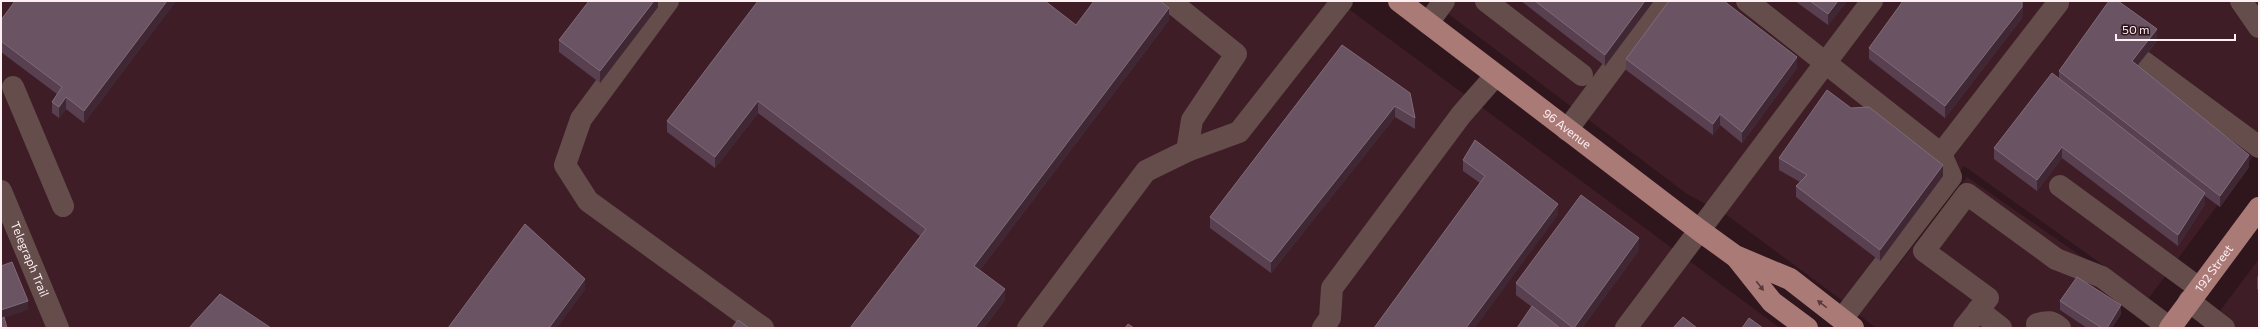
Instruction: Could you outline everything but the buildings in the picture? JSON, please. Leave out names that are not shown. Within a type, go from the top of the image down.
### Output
[{"type":"main road","name":"96 Avenue","points":[[1399,1],[1567,130],[1703,217],[1772,302],[1806,328]]},
{"type":"main road","name":"192 Street","points":[[2170,328],[2259,208]]},
{"type":"main road","name":"96 Avenue","points":[[1735,256],[1790,279],[1847,324]]},
{"type":"street","points":[[668,1],[581,119],[565,165],[588,201],[763,328]]},
{"type":"street","points":[[1170,1],[1236,54],[1192,120],[1187,151]]},
{"type":"street","points":[[1028,328],[1146,171],[1187,151],[1239,132],[1342,1]]},
{"type":"street","points":[[1428,23],[1444,1]]},
{"type":"street","points":[[1486,1],[1582,75]]},
{"type":"street","points":[[1567,130],[1663,1]]},
{"type":"street","points":[[1747,1],[1941,154],[1951,177],[1847,324]]},
{"type":"street","points":[[1626,328],[1703,217],[1826,62],[1872,1]]},
{"type":"street","points":[[2241,1],[2259,27]]},
{"type":"street","points":[[1941,154],[2058,3]]},
{"type":"street","points":[[2144,62],[2259,147]]},
{"type":"street","points":[[1323,328],[1330,318],[1332,288],[1461,115],[1496,75]]},
{"type":"street","points":[[13,87],[62,206]]},
{"type":"street","points":[[2060,186],[2194,295],[2224,328]]},
{"type":"street","name":"Telegraph Trail","points":[[1,191],[58,328]]},
{"type":"street","points":[[1964,328],[1988,298],[1924,251],[1967,194],[2056,258],[2102,277],[2170,328]]},
{"type":"street","points":[[1978,310],[2001,328]]},
{"type":"street","points":[[2035,327],[2047,321],[2052,322],[2060,328]]},
{"type":"shaded area","points":[[1,1],[1338,1],[1780,328],[1,328]]},
{"type":"shaded area","points":[[1431,1],[2259,1],[2259,149],[2149,298],[1964,166],[1855,310],[1728,216],[1687,194]]},
{"type":"shaded area","points":[[1967,177],[2130,290],[2099,328],[1876,328],[1859,315]]},
{"type":"shaded area","points":[[2259,259],[2259,328],[2207,328]]}]
